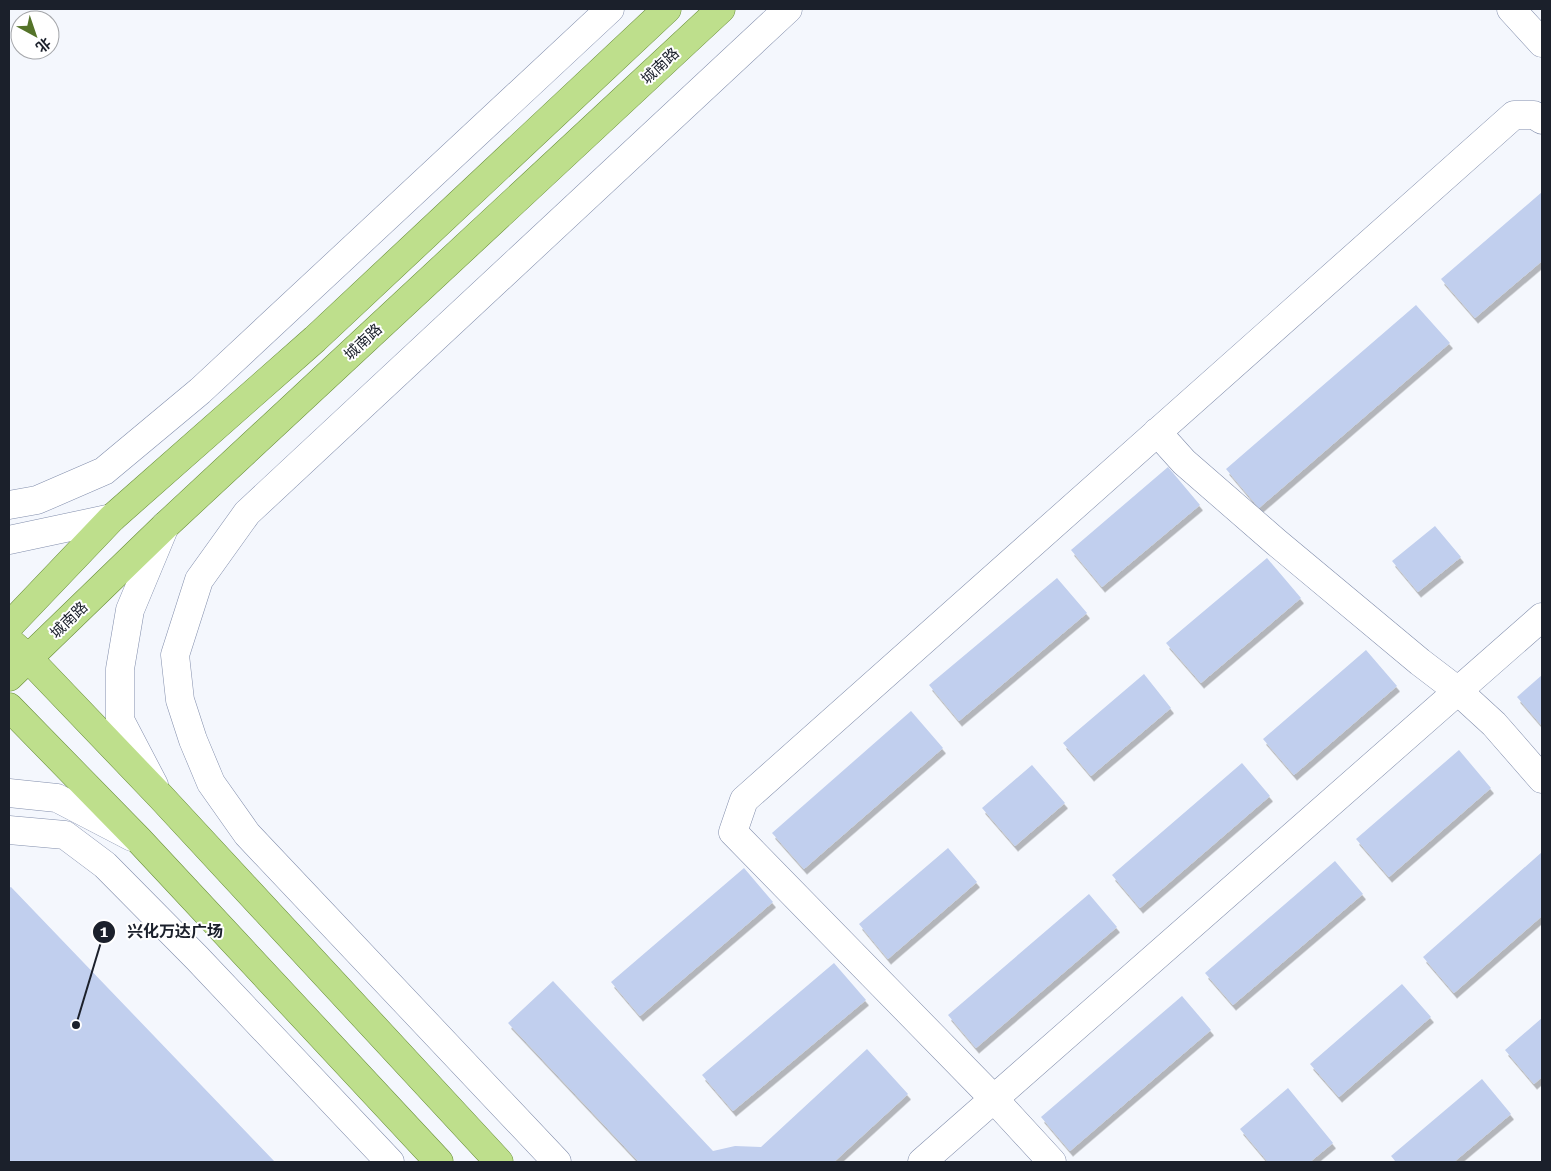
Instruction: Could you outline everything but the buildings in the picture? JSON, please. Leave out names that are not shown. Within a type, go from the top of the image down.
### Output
[{"type":"main road","points":[[9,626],[112,518],[315,338],[667,9]]},
{"type":"main road","name":"城南路","points":[[9,677],[165,526],[720,9]]},
{"type":"main road","points":[[9,641],[29,659],[161,797],[498,1162]]},
{"type":"main road","points":[[9,707],[139,840],[439,1162]]},
{"type":"street","points":[[9,504],[37,500],[104,471],[200,391],[610,9]]},
{"type":"street","points":[[557,1162],[247,834],[211,783],[193,740],[180,700],[174,655],[199,580],[247,513],[788,9]]},
{"type":"street","points":[[1511,9],[1542,44]]},
{"type":"street","points":[[1052,1162],[994,1099],[733,832],[744,800],[1514,115],[1534,115],[1542,120]]},
{"type":"street","points":[[1157,432],[1184,462],[1276,542],[1420,662],[1458,691],[1494,724],[1542,779]]},
{"type":"street","points":[[9,540],[112,518]]},
{"type":"street","points":[[161,797],[120,720],[120,670],[130,610],[165,526]]},
{"type":"street","points":[[922,1162],[1542,617]]},
{"type":"street","points":[[9,793],[57,798],[139,840]]},
{"type":"street","points":[[9,830],[65,835],[104,865],[203,965],[390,1162]]},
{"type":"place","name":"兴化万达广场","points":[[76,1025]]}]
